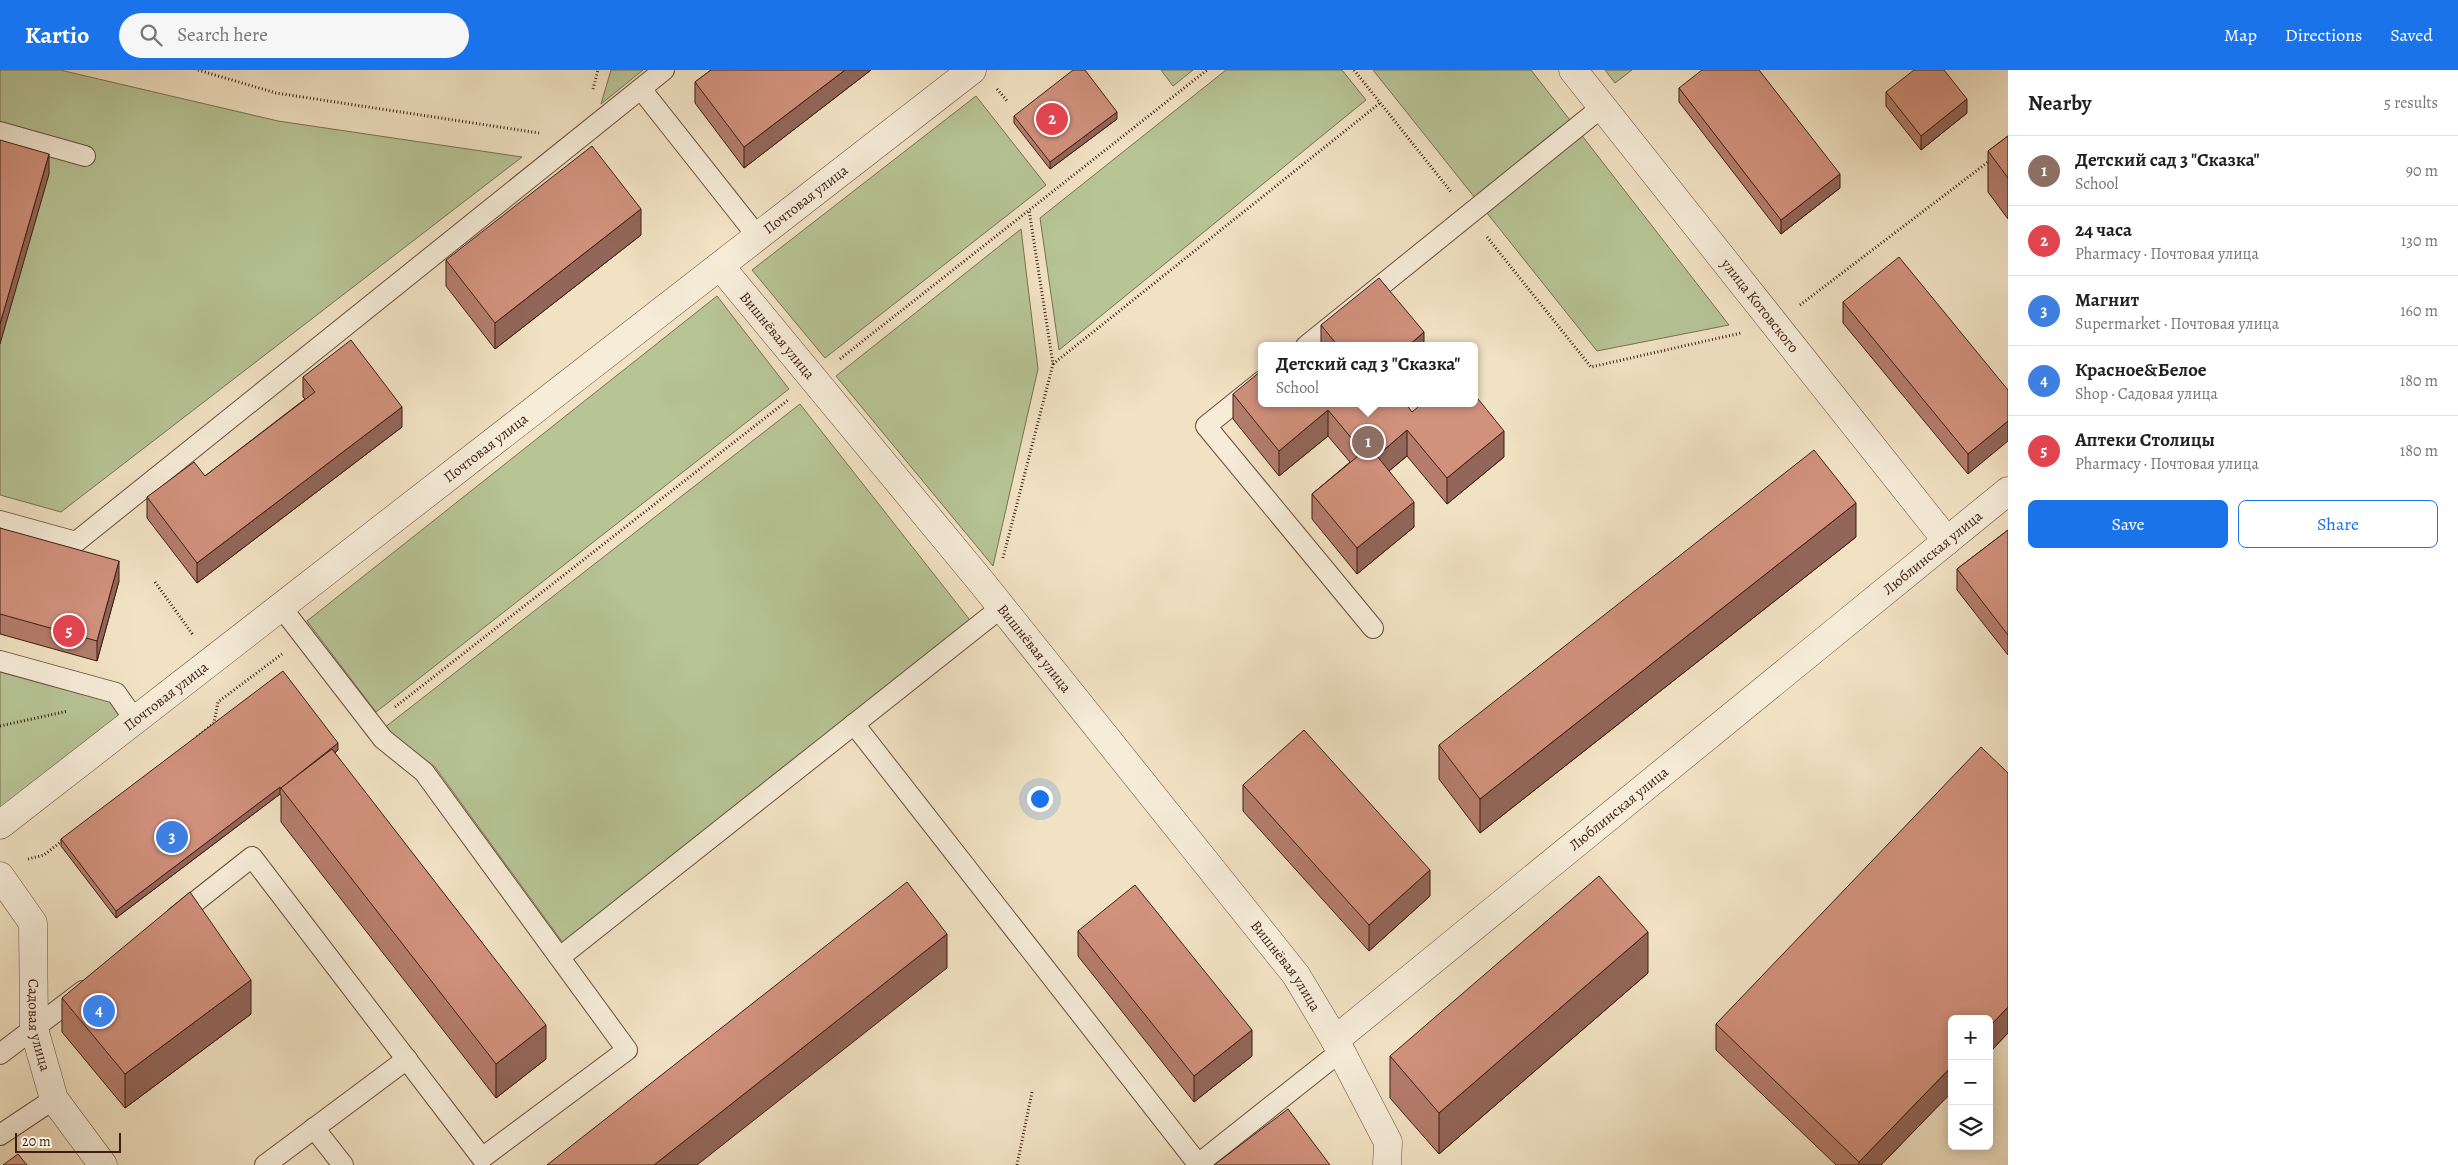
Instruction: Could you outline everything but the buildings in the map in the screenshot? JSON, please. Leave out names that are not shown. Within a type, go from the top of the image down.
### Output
[{"type":"street","name":"Почтовая улица","points":[[0,825],[972,70]]},
{"type":"street","name":"улица Котовского","points":[[1573,70],[1947,541]]},
{"type":"street","name":"Вишнёвая улица","points":[[720,266],[997,602],[1296,975],[1338,1045]]},
{"type":"street","name":"Люблинская улица","points":[[1338,1045],[2008,491]]},
{"type":"street","name":"Садовая улица","points":[[0,876],[33,923],[34,1030],[54,1100],[103,1165]]},
{"type":"street","points":[[1338,1045],[1388,1142],[1387,1165]]},
{"type":"lane","points":[[0,521],[76,542],[664,70]]},
{"type":"lane","points":[[641,89],[758,237]]},
{"type":"lane","points":[[1311,342],[1602,107]]},
{"type":"lane","points":[[0,132],[85,156]]},
{"type":"lane","points":[[1258,384],[1206,426],[1373,628]]},
{"type":"lane","points":[[560,957],[854,724],[997,602]]},
{"type":"lane","points":[[159,931],[252,857],[482,1158],[627,1050],[424,772],[383,739],[281,606]]},
{"type":"lane","points":[[0,661],[116,693],[135,720]]},
{"type":"lane","points":[[854,724],[1197,1165],[1338,1045]]},
{"type":"lane","points":[[0,1054],[34,1030],[96,980]]},
{"type":"lane","points":[[265,1165],[407,1059]]},
{"type":"lane","points":[[0,1135],[54,1100]]},
{"type":"lane","points":[[314,1128],[343,1165]]},
{"type":"path","points":[[198,70],[276,93],[578,139]]},
{"type":"path","points":[[1354,70],[1591,367],[1774,325],[1992,158]]},
{"type":"path","points":[[1053,364],[1380,103]]},
{"type":"path","points":[[997,602],[1053,364],[1029,210]]},
{"type":"path","points":[[191,741],[214,723],[218,702],[305,637]]},
{"type":"path","points":[[0,726],[75,710],[83,684]]},
{"type":"path","points":[[26,859],[44,855],[67,837]]},
{"type":"path","points":[[1017,1165],[1032,1092]]},
{"type":"green space","points":[[0,70],[60,70],[278,121],[522,157],[61,512],[0,495]]},
{"type":"green space","points":[[611,70],[643,70],[601,104]]},
{"type":"green space","points":[[1161,70],[1193,70],[1173,86]]},
{"type":"green space","points":[[1226,70],[1342,70],[1366,100],[1059,350],[1040,218]]},
{"type":"green space","points":[[1373,70],[1531,70],[1729,325],[1597,351]]},
{"type":"green space","points":[[1605,70],[1632,70],[1615,83]]},
{"type":"green space","points":[[976,96],[1046,185],[825,358],[752,270]]},
{"type":"green space","points":[[1021,229],[1038,369],[993,566],[836,376]]},
{"type":"green space","points":[[717,296],[789,389],[376,712],[307,621]]},
{"type":"green space","points":[[800,404],[973,624],[563,943],[435,767],[384,728]]},
{"type":"green space","points":[[0,671],[109,701],[120,717],[0,810]]},
{"type":"place","name":"24 часа","points":[[1052,119]]},
{"type":"place","name":"Детский сад 3 \"Сказка\"","points":[[1368,442]]},
{"type":"place","name":"Аптеки Столицы","points":[[69,631]]},
{"type":"place","name":"Магнит","points":[[172,837]]},
{"type":"place","name":"Красное&Белое","points":[[99,1011]]}]
